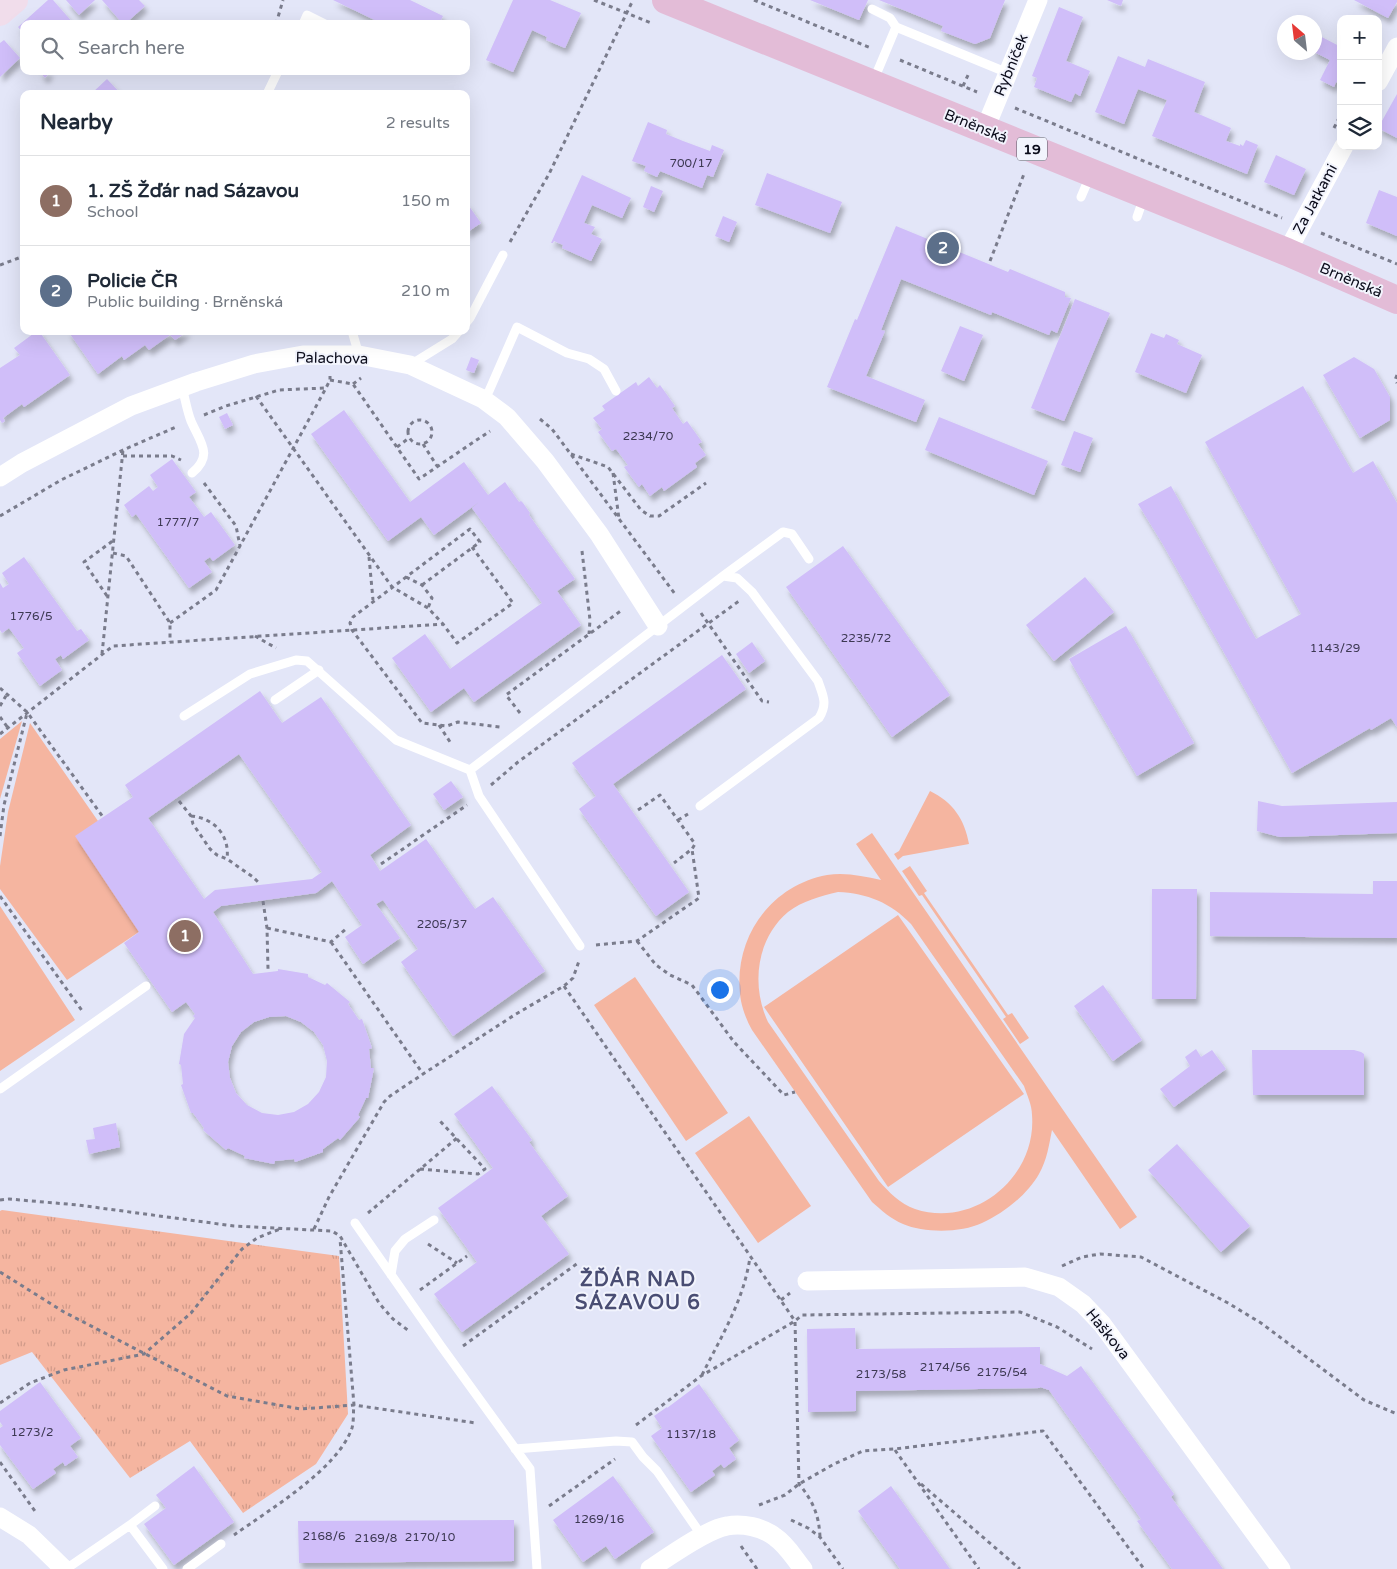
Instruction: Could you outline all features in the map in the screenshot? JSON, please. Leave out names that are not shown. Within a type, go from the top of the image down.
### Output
[{"type":"main road","name":"Brněnská","points":[[666,0],[1091,173],[1141,206],[1287,252],[1397,300]]},
{"type":"street","points":[[0,13],[15,0]]},
{"type":"street","name":"Rybníček","points":[[984,130],[1038,0]]},
{"type":"street","points":[[1382,75],[1397,47]]},
{"type":"street","name":"Za Jatkami","points":[[1287,252],[1294,222],[1341,150]]},
{"type":"street","name":"Palachova","points":[[0,477],[22,463],[131,406],[182,387],[254,364],[303,355],[359,355],[410,365],[484,399],[506,417],[544,461],[598,534],[658,626]]},
{"type":"street","name":"Haškova","points":[[807,1281],[1025,1278],[1046,1282],[1059,1287],[1084,1304],[1102,1324],[1281,1569]]},
{"type":"street","points":[[0,1517],[29,1535],[65,1569]]},
{"type":"street","points":[[650,1569],[702,1536],[726,1526],[748,1526],[774,1536],[788,1549],[802,1569]]},
{"type":"lane","points":[[872,9],[890,18],[896,27],[1008,73]]},
{"type":"lane","points":[[305,20],[307,15],[317,20]]},
{"type":"lane","points":[[873,84],[896,27]]},
{"type":"lane","points":[[269,90],[276,75]]},
{"type":"lane","points":[[1081,197],[1091,173]]},
{"type":"lane","points":[[470,318],[503,255]]},
{"type":"lane","points":[[484,399],[517,326],[567,353],[589,359],[604,370],[616,392]]},
{"type":"lane","points":[[353,335],[359,355]]},
{"type":"lane","points":[[410,365],[456,335]]},
{"type":"lane","points":[[182,387],[191,420],[202,441],[204,450],[204,459],[193,472]]},
{"type":"lane","points":[[470,770],[723,576],[784,532],[792,534],[809,559]]},
{"type":"lane","points":[[700,806],[819,718],[825,708],[818,680],[752,592],[737,578],[723,576]]},
{"type":"lane","points":[[184,716],[250,674],[296,660],[308,661],[396,740],[470,770],[479,796],[580,946]]},
{"type":"lane","points":[[275,700],[319,670]]},
{"type":"lane","points":[[0,1089],[146,986]]},
{"type":"lane","points":[[391,1275],[395,1252],[405,1239],[434,1220]]},
{"type":"lane","points":[[355,1224],[530,1469],[537,1569]]},
{"type":"lane","points":[[515,1449],[616,1441],[632,1442],[657,1471],[702,1536]]},
{"type":"lane","points":[[65,1569],[155,1506]]},
{"type":"lane","points":[[130,1525],[163,1569]]},
{"type":"lane","points":[[187,1569],[221,1544]]},
{"type":"path","points":[[277,20],[283,0]]},
{"type":"path","points":[[594,0],[627,13]]},
{"type":"path","points":[[503,255],[548,174],[633,0]]},
{"type":"path","points":[[754,0],[1397,264]]},
{"type":"path","points":[[990,261],[1024,174]]},
{"type":"path","points":[[0,265],[20,258]]},
{"type":"path","points":[[1397,375],[1395,380],[1397,383]]},
{"type":"path","points":[[170,623],[216,590],[330,380],[353,384],[419,479],[491,430]]},
{"type":"path","points":[[326,388],[279,390],[256,396],[392,587],[428,608],[457,643],[513,603],[472,548]]},
{"type":"path","points":[[537,418],[552,430],[674,594],[692,600]]},
{"type":"path","points":[[417,420],[430,425],[432,434],[423,443],[415,443],[410,438],[408,429],[413,422],[417,420]]},
{"type":"path","points":[[397,447],[410,438]]},
{"type":"path","points":[[423,443],[437,466]]},
{"type":"path","points":[[0,516],[61,480],[123,450],[102,655]]},
{"type":"path","points":[[570,454],[608,466],[641,510],[650,516],[658,516],[706,483]]},
{"type":"path","points":[[123,456],[172,456],[181,460],[193,472],[236,526],[240,547]]},
{"type":"path","points":[[613,472],[619,519]]},
{"type":"path","points":[[422,584],[480,542],[470,529],[353,616],[350,623],[352,630],[422,723],[447,726],[458,722],[504,727]]},
{"type":"path","points":[[108,596],[84,562],[114,540]]},
{"type":"path","points":[[582,545],[590,620],[589,634]]},
{"type":"path","points":[[112,552],[126,556],[170,623],[170,642]]},
{"type":"path","points":[[369,555],[373,601]]},
{"type":"path","points":[[406,577],[422,584],[432,598],[428,608]]},
{"type":"path","points":[[381,864],[479,796],[518,762],[752,592]]},
{"type":"path","points":[[521,715],[506,695],[629,605]]},
{"type":"path","points":[[0,734],[113,646],[443,624]]},
{"type":"path","points":[[708,624],[762,701],[769,702]]},
{"type":"path","points":[[0,688],[27,712],[104,817]]},
{"type":"path","points":[[0,706],[7,694]]},
{"type":"path","points":[[0,836],[4,804],[27,712]]},
{"type":"path","points":[[0,718],[8,728]]},
{"type":"path","points":[[638,810],[660,795],[695,844],[692,849],[674,863]]},
{"type":"path","points":[[179,801],[191,816],[193,824],[210,849],[253,877],[259,883]]},
{"type":"path","points":[[191,816],[202,817],[215,824],[225,837],[228,851],[227,859]]},
{"type":"path","points":[[314,1229],[384,1102],[423,1074],[516,1014],[564,986],[572,978],[578,966],[580,946],[637,941],[699,898],[692,849]]},
{"type":"path","points":[[0,896],[92,1025]]},
{"type":"path","points":[[264,901],[268,969]]},
{"type":"path","points":[[267,928],[331,942],[423,1074]]},
{"type":"path","points":[[331,942],[347,928]]},
{"type":"path","points":[[637,941],[656,964],[670,975],[692,984],[734,1042],[784,1096],[795,1092]]},
{"type":"path","points":[[564,986],[795,1320],[799,1484],[810,1498],[819,1526],[820,1537],[842,1568]]},
{"type":"path","points":[[420,1169],[478,1174],[485,1169],[440,1122]]},
{"type":"path","points":[[355,1224],[456,1138]]},
{"type":"path","points":[[0,1200],[9,1199],[78,1205],[234,1226],[332,1231],[340,1236],[379,1303],[392,1319],[413,1335]]},
{"type":"path","points":[[0,1403],[30,1383],[64,1370],[144,1354],[191,1313],[242,1249],[257,1238],[283,1228]]},
{"type":"path","points":[[412,1234],[457,1263]]},
{"type":"path","points":[[221,1544],[310,1481],[342,1447],[352,1427],[354,1405],[340,1236]]},
{"type":"path","points":[[1046,1282],[1064,1264],[1082,1256],[1100,1254],[1141,1257],[1228,1303],[1261,1323],[1364,1400],[1397,1414]]},
{"type":"path","points":[[426,1297],[421,1289],[467,1256]]},
{"type":"path","points":[[701,1376],[734,1313],[750,1256]]},
{"type":"path","points":[[458,1340],[464,1347],[578,1264]]},
{"type":"path","points":[[0,1272],[64,1312],[226,1396],[302,1408],[354,1405],[477,1423]]},
{"type":"path","points":[[616,1441],[701,1376],[802,1315],[1020,1312],[1057,1327],[1094,1350]]},
{"type":"path","points":[[757,1506],[785,1494],[834,1464],[864,1451],[1043,1432],[1144,1569]]},
{"type":"path","points":[[532,1518],[634,1445]]},
{"type":"path","points":[[894,1449],[979,1569]]},
{"type":"path","points":[[0,1462],[43,1522],[29,1535]]},
{"type":"path","points":[[917,1481],[1020,1569]]},
{"type":"path","points":[[738,1542],[757,1569]]},
{"type":"green space","points":[[22,721],[0,799],[0,739]]},
{"type":"green space","points":[[30,723],[98,821],[139,932],[67,980],[0,889],[0,866],[8,812]]},
{"type":"green space","points":[[930,791],[938,795],[957,813],[969,844],[903,856],[898,860],[894,854],[899,851]]},
{"type":"green space","points":[[872,833],[1137,1217],[1120,1229],[1052,1130],[1044,1163],[1034,1182],[1014,1203],[982,1223],[964,1229],[942,1231],[921,1229],[899,1222],[872,1202],[752,1030],[742,1005],[739,979],[742,958],[748,938],[758,920],[771,904],[787,891],[806,881],[834,874],[854,875],[881,880],[856,844]],"holes":[[[838,892],[878,900],[895,910],[911,924],[1024,1086],[1032,1115],[1031,1138],[1024,1159],[1013,1177],[998,1193],[979,1204],[959,1211],[937,1213],[915,1209],[895,1197],[879,1181],[768,1022],[759,993],[758,978],[763,949],[777,923],[788,912],[812,899]]]},
{"type":"green space","points":[[910,866],[927,891],[924,893],[1008,1015],[1012,1013],[1029,1038],[1020,1044],[1003,1019],[1006,1017],[922,895],[919,896],[902,871]]},
{"type":"green space","points":[[0,906],[75,1020],[0,1071]]},
{"type":"green space","points":[[898,915],[1024,1094],[888,1187],[764,1007]]},
{"type":"green space","points":[[635,977],[728,1113],[686,1141],[594,1005]]},
{"type":"green space","points":[[749,1116],[811,1206],[758,1243],[695,1153]]},
{"type":"green space","points":[[0,1211],[339,1256],[348,1414],[316,1464],[243,1513],[190,1441],[130,1478],[32,1352],[0,1365]]},
{"type":"building","points":[[48,0],[53,0],[70,20],[26,20]]},
{"type":"building","points":[[66,0],[95,0],[79,15]]},
{"type":"building","points":[[102,0],[139,0],[145,6],[129,20],[120,20]]},
{"type":"building","points":[[333,0],[410,0],[443,16],[441,20],[375,20]]},
{"type":"building","points":[[513,0],[550,0],[581,13],[565,48],[546,40],[547,37],[532,30],[513,72],[486,60]]},
{"type":"building","points":[[810,0],[868,0],[859,20]]},
{"type":"building","points":[[879,0],[1005,0],[990,38],[975,44],[941,31],[943,26]]},
{"type":"building","points":[[1107,0],[1123,0],[1121,6]]},
{"type":"building","points":[[1354,0],[1397,0],[1397,2],[1388,18]]},
{"type":"building","points":[[1059,7],[1083,17],[1066,61],[1090,71],[1080,96],[1075,93],[1071,102],[1034,87],[1037,78],[1032,76]]},
{"type":"building","points":[[1322,37],[1337,45],[1337,83],[1334,87],[1320,80],[1330,60],[1322,56]]},
{"type":"building","points":[[4,40],[20,58],[0,77],[0,43]]},
{"type":"building","points":[[1118,56],[1145,67],[1148,59],[1205,82],[1194,112],[1231,128],[1226,141],[1243,146],[1246,140],[1258,145],[1247,174],[1152,136],[1167,100],[1138,89],[1124,124],[1095,112]]},
{"type":"building","points":[[107,79],[117,90],[95,90]]},
{"type":"building","points":[[1397,94],[1397,138],[1382,130],[1382,121]]},
{"type":"building","points":[[648,122],[667,130],[666,134],[710,151],[712,145],[724,150],[713,177],[707,175],[702,188],[660,171],[657,177],[644,171],[646,166],[632,161]]},
{"type":"building","points":[[1276,155],[1306,169],[1294,195],[1264,182]]},
{"type":"building","points":[[767,173],[842,202],[830,233],[755,205]]},
{"type":"building","points":[[582,175],[631,198],[622,218],[592,205],[584,223],[595,227],[591,234],[602,239],[591,261],[562,248],[563,245],[554,241],[551,243]]},
{"type":"building","points":[[651,186],[663,191],[654,212],[643,207]]},
{"type":"building","points":[[1379,190],[1397,197],[1397,236],[1366,223]]},
{"type":"building","points":[[470,208],[481,223],[470,230]]},
{"type":"building","points":[[723,216],[737,222],[729,242],[715,236]]},
{"type":"building","points":[[896,226],[1008,272],[1010,269],[1065,292],[1065,297],[1071,298],[1057,333],[1051,330],[1049,335],[992,312],[991,315],[901,279],[881,330],[885,331],[866,376],[925,400],[916,422],[827,387]]},
{"type":"building","points":[[1075,299],[1110,313],[1064,421],[1031,408]]},
{"type":"building","points":[[960,326],[983,335],[964,381],[941,371]]},
{"type":"building","points":[[1151,333],[1164,338],[1166,334],[1179,340],[1177,344],[1202,355],[1186,393],[1135,372]]},
{"type":"building","points":[[32,335],[42,335],[70,375],[24,407],[22,404],[3,418],[5,421],[2,423],[0,420],[0,368],[20,355],[14,348]]},
{"type":"building","points":[[71,335],[170,335],[149,350],[145,345],[124,360],[122,356],[98,374]]},
{"type":"building","points":[[170,335],[182,335],[175,340]]},
{"type":"building","points":[[471,357],[479,360],[474,373],[466,370]]},
{"type":"building","points":[[1354,357],[1374,369],[1390,397],[1390,420],[1360,438],[1323,375]]},
{"type":"building","points":[[649,377],[657,388],[660,385],[675,406],[672,408],[683,424],[687,421],[702,442],[698,444],[706,455],[695,463],[697,467],[664,491],[662,487],[650,496],[642,484],[639,487],[624,467],[628,465],[616,449],[612,451],[598,432],[602,429],[593,418],[605,410],[602,406],[636,382],[638,386]]},
{"type":"building","points":[[1303,386],[1353,473],[1373,461],[1397,503],[1397,727],[1391,718],[1292,773],[1138,504],[1171,486],[1256,639],[1301,614],[1205,442]]},
{"type":"building","points":[[344,410],[410,502],[464,462],[488,495],[505,482],[519,502],[523,503],[530,513],[529,515],[575,579],[557,591],[581,625],[474,702],[464,688],[431,712],[392,658],[425,634],[450,669],[542,603],[472,508],[479,502],[434,535],[421,517],[388,541],[311,434]]},
{"type":"building","points":[[227,413],[233,425],[225,429],[219,417]]},
{"type":"building","points":[[939,417],[1048,461],[1034,495],[925,450]]},
{"type":"building","points":[[1074,431],[1093,438],[1080,472],[1061,465]]},
{"type":"building","points":[[172,459],[196,492],[189,497],[204,517],[211,512],[235,545],[213,561],[210,557],[204,561],[212,572],[189,588],[136,514],[132,517],[124,505],[149,486],[153,491],[158,487],[150,475]]},
{"type":"building","points":[[843,546],[950,695],[892,737],[786,587]]},
{"type":"building","points":[[24,557],[77,631],[81,629],[89,640],[63,659],[61,655],[55,659],[62,670],[40,686],[17,653],[24,648],[9,628],[2,633],[0,630],[0,583],[3,588],[9,584],[2,573]]},
{"type":"building","points":[[1085,577],[1114,612],[1054,661],[1026,625]]},
{"type":"building","points":[[1126,626],[1194,743],[1137,776],[1069,659]]},
{"type":"building","points":[[752,642],[765,661],[749,673],[736,654]]},
{"type":"building","points":[[722,655],[746,689],[613,784],[689,892],[656,916],[579,809],[596,796],[572,763]]},
{"type":"building","points":[[260,691],[282,723],[321,697],[411,825],[370,855],[380,871],[426,839],[475,909],[493,897],[545,971],[453,1036],[401,962],[418,949],[383,900],[376,904],[400,938],[363,964],[345,937],[362,925],[332,881],[316,893],[221,906],[213,912],[253,974],[278,971],[278,969],[308,974],[308,977],[325,985],[327,983],[350,1002],[348,1004],[359,1020],[362,1019],[372,1048],[369,1049],[371,1068],[374,1068],[368,1098],[366,1098],[358,1115],[360,1117],[340,1140],[338,1138],[323,1149],[323,1152],[295,1162],[294,1159],[275,1161],[274,1164],[244,1158],[245,1156],[228,1148],[226,1150],[203,1130],[204,1128],[193,1113],[191,1113],[181,1085],[183,1084],[181,1065],[179,1064],[184,1034],[195,1018],[193,1016],[195,1014],[186,1002],[172,1012],[124,943],[139,932],[75,836],[133,797],[125,785]],"holes":[[[239,754],[322,872],[312,879],[215,890],[204,899],[148,818]],[[286,1016],[301,1022],[314,1032],[323,1045],[327,1061],[326,1077],[319,1092],[308,1104],[294,1112],[278,1115],[262,1113],[247,1105],[236,1093],[230,1078],[228,1062],[232,1046],[241,1032],[254,1022],[269,1017]]]},
{"type":"building","points":[[451,781],[463,797],[444,810],[433,794]]},
{"type":"building","points":[[1258,801],[1282,806],[1397,802],[1397,833],[1280,837],[1257,831]]},
{"type":"building","points":[[1373,881],[1397,881],[1397,938],[1210,936],[1210,892],[1373,894]]},
{"type":"building","points":[[1152,889],[1197,889],[1196,999],[1152,999]]},
{"type":"building","points":[[1103,985],[1142,1040],[1113,1061],[1074,1006]]},
{"type":"building","points":[[1196,1049],[1201,1057],[1212,1050],[1226,1069],[1174,1107],[1160,1089],[1190,1066],[1185,1057]]},
{"type":"building","points":[[1252,1050],[1354,1050],[1361,1052],[1364,1054],[1364,1095],[1253,1095]]},
{"type":"building","points":[[492,1086],[532,1140],[529,1142],[568,1196],[541,1216],[569,1254],[462,1332],[434,1294],[477,1262],[438,1208],[493,1168],[454,1114]]},
{"type":"building","points":[[116,1123],[120,1147],[89,1154],[86,1140],[95,1139],[93,1128]]},
{"type":"building","points":[[1177,1144],[1250,1226],[1221,1252],[1148,1170]]},
{"type":"building","points":[[855,1328],[856,1349],[1040,1347],[1040,1364],[1067,1376],[1081,1366],[1174,1494],[1171,1497],[1223,1569],[1172,1569],[1137,1521],[1141,1519],[1049,1390],[1040,1387],[856,1391],[856,1411],[808,1412],[807,1329]]},
{"type":"building","points":[[40,1382],[81,1438],[70,1446],[78,1457],[65,1466],[63,1462],[53,1469],[56,1473],[33,1489],[0,1445],[0,1428],[3,1426],[0,1422],[0,1411]]},
{"type":"building","points":[[699,1384],[739,1440],[729,1448],[736,1459],[724,1468],[721,1464],[712,1471],[715,1475],[691,1492],[651,1436],[662,1428],[654,1416]]},
{"type":"building","points":[[194,1466],[234,1522],[174,1565],[144,1524],[166,1508],[156,1495]]},
{"type":"building","points":[[613,1476],[654,1532],[615,1559],[606,1546],[583,1562],[553,1520]]},
{"type":"building","points":[[891,1486],[950,1569],[900,1569],[858,1511]]},
{"type":"building","points":[[514,1520],[514,1561],[299,1563],[298,1521]]},
{"type":"place","name":"Policie ČR","points":[[943,248]]},
{"type":"place","name":"1. ZŠ Žďár nad Sázavou","points":[[185,936]]},
{"type":"district","name":"ŽĎÁR NAD SÁZAVOU 6","points":[[638,1292]]}]
